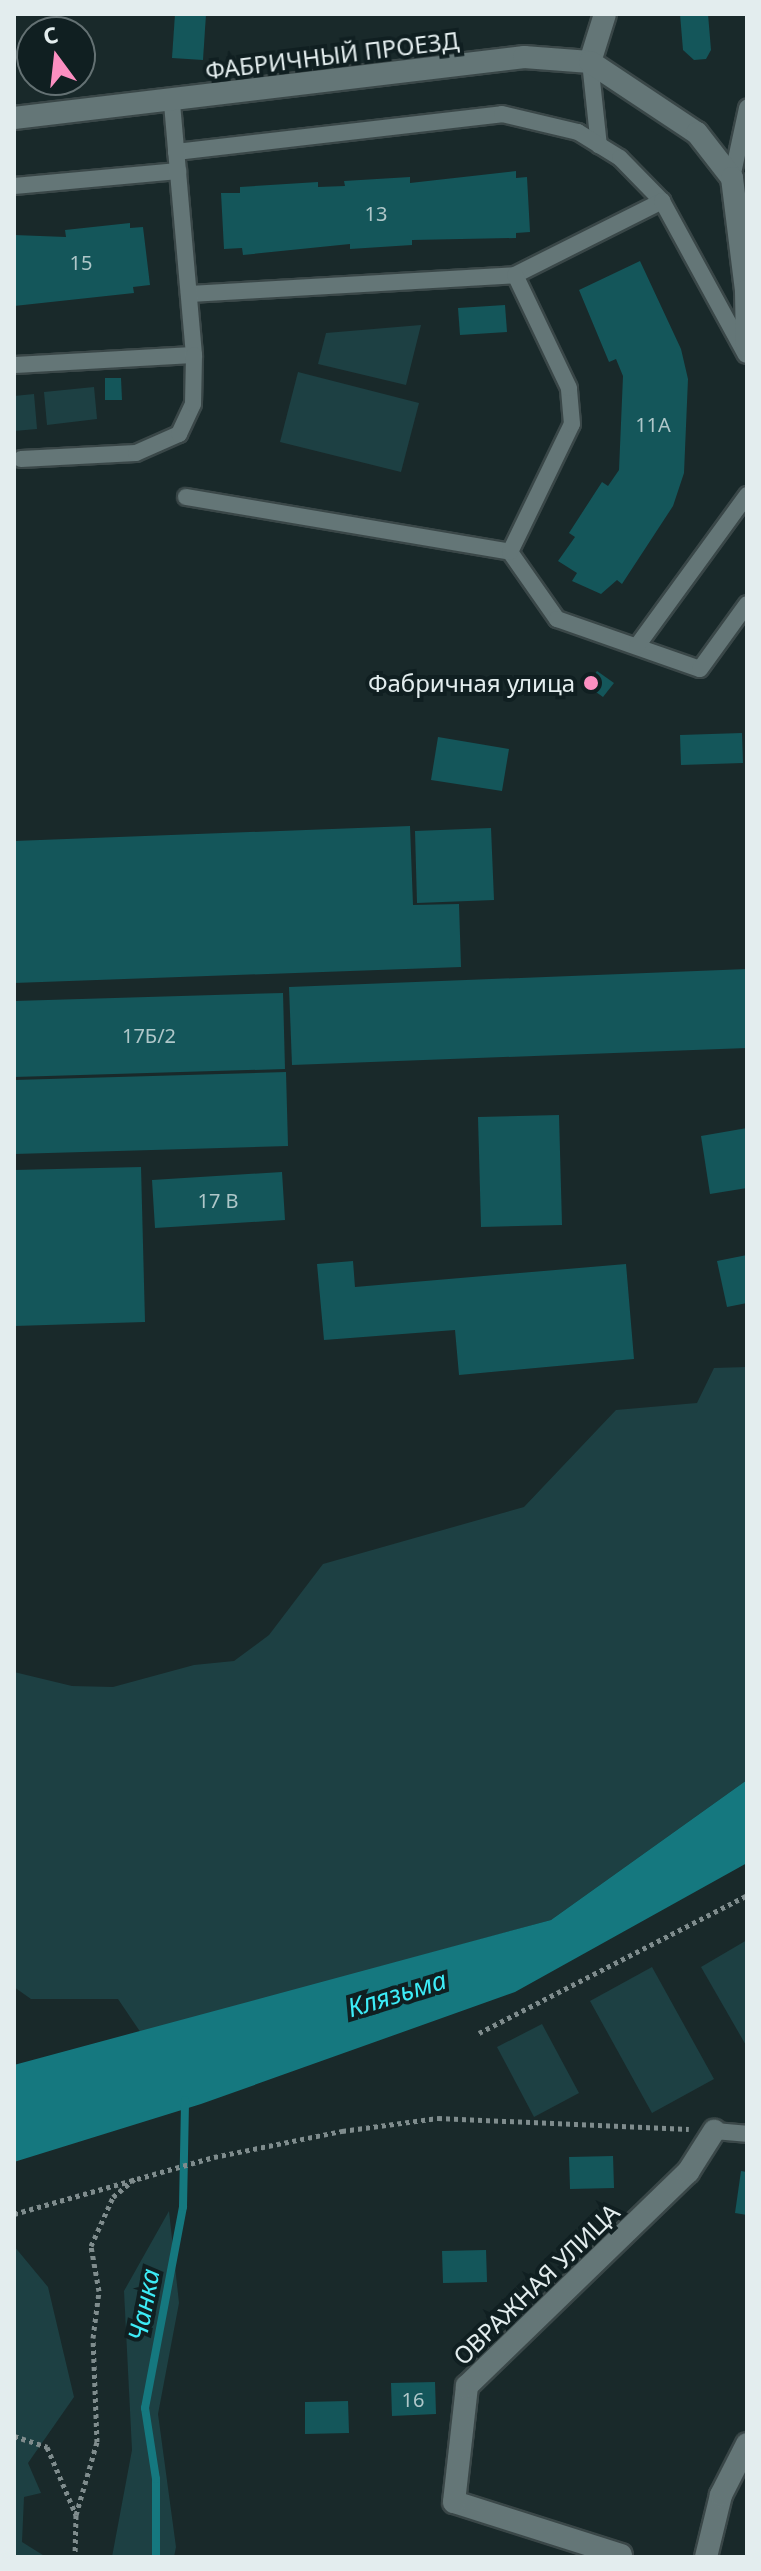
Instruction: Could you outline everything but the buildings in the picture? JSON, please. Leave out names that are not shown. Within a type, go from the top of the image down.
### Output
[{"type":"street","points":[[590,62],[605,14]]},
{"type":"street","name":"ФАБРИЧНЫЙ ПРОЕЗД","points":[[14,118],[524,57],[590,62],[697,133],[732,178]]},
{"type":"street","points":[[732,178],[747,291],[747,346]]},
{"type":"street","name":"ОВРАЖНАЯ УЛИЦА","points":[[621,2555],[454,2502],[467,2386],[688,2172],[714,2131]]},
{"type":"street","points":[[706,2557],[721,2495],[747,2444]]},
{"type":"lane","points":[[590,62],[599,146]]},
{"type":"lane","points":[[21,459],[136,453],[179,434],[193,404],[194,355],[172,101]]},
{"type":"lane","points":[[732,178],[747,108]]},
{"type":"lane","points":[[176,152],[502,114],[578,132],[620,158],[662,201],[747,357]]},
{"type":"lane","points":[[14,186],[178,171]]},
{"type":"lane","points":[[189,294],[515,275],[662,201]]},
{"type":"lane","points":[[510,552],[572,424],[569,388],[515,275]]},
{"type":"lane","points":[[14,365],[194,355]]},
{"type":"lane","points":[[637,646],[747,495]]},
{"type":"lane","points":[[186,497],[510,552],[557,619],[700,669],[747,604]]},
{"type":"lane","points":[[714,2131],[747,2134]]},
{"type":"path","points":[[479,2033],[747,1895]]},
{"type":"path","points":[[14,2214],[139,2174],[214,2157],[342,2131],[438,2118],[714,2131]]},
{"type":"path","points":[[75,2557],[76,2515],[97,2442],[93,2338],[99,2291],[91,2246],[113,2197],[139,2174]]},
{"type":"path","points":[[14,2436],[47,2447],[76,2515]]},
{"type":"shaded area","points":[[421,325],[406,385],[318,364],[326,333]]},
{"type":"shaded area","points":[[298,372],[419,403],[401,472],[280,442]]},
{"type":"shaded area","points":[[94,387],[97,419],[47,425],[44,392]]},
{"type":"shaded area","points":[[34,394],[37,429],[14,431],[14,396]]},
{"type":"shaded area","points":[[747,1367],[747,1780],[551,1920],[141,2033],[118,1999],[31,1999],[14,1987],[14,1672],[72,1686],[113,1687],[194,1665],[234,1661],[269,1635],[323,1564],[524,1507],[616,1410],[697,1403],[714,1368]]},
{"type":"shaded area","points":[[747,1940],[747,2047],[701,1967]]},
{"type":"shaded area","points":[[652,1967],[714,2079],[652,2113],[590,2001]]},
{"type":"shaded area","points":[[542,2024],[579,2093],[534,2117],[497,2047]]},
{"type":"shaded area","points":[[169,2211],[179,2303],[158,2414],[176,2547],[174,2557],[112,2557],[132,2450],[124,2291]]},
{"type":"shaded area","points":[[14,2246],[48,2287],[74,2397],[28,2463],[41,2493],[24,2497],[22,2542],[46,2557],[14,2557]]},
{"type":"water","name":"Клязьма","points":[[747,1780],[747,1863],[515,1992],[201,2104],[14,2162],[14,2065],[551,1920]]},
{"type":"waterway","name":"Чанка","points":[[156,2557],[156,2479],[145,2408],[183,2207],[185,2100]]},
{"type":"place","name":"Фабричная улица","points":[[591,683]]}]
